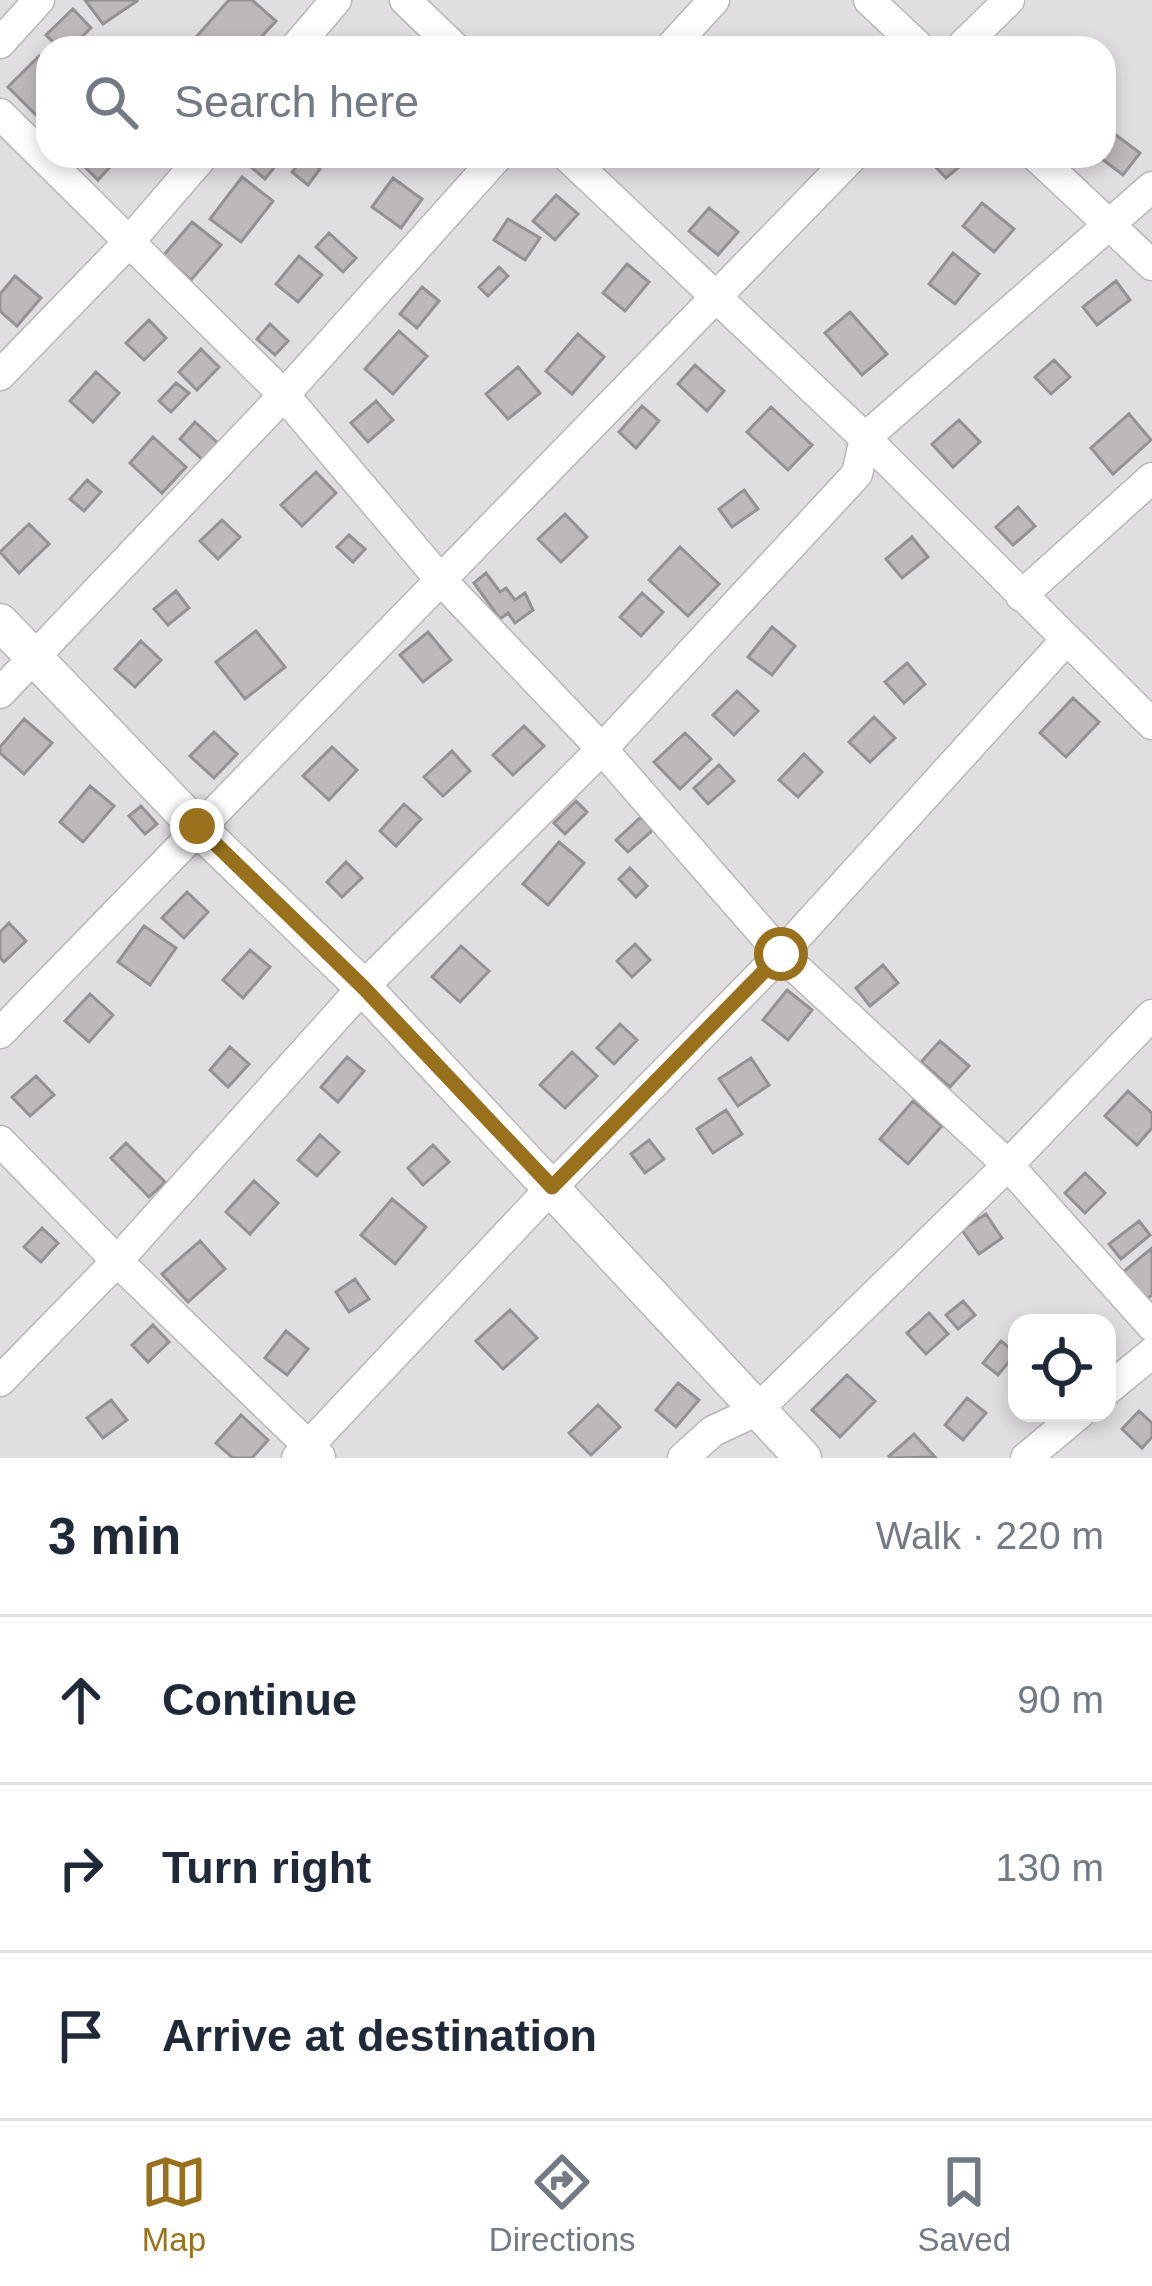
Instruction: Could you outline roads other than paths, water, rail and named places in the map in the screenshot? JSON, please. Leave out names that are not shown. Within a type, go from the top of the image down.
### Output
[{"type":"street","points":[[0,43],[39,0]]},
{"type":"street","points":[[305,36],[336,0]]},
{"type":"street","points":[[405,0],[442,36]]},
{"type":"street","points":[[681,36],[714,0]]},
{"type":"street","points":[[869,0],[907,36]]},
{"type":"street","points":[[972,36],[1009,0]]},
{"type":"street","points":[[0,114],[36,150]]},
{"type":"street","points":[[54,168],[284,395],[439,578],[602,748],[781,954],[1007,1165],[1152,1326]]},
{"type":"street","points":[[0,375],[128,243],[193,168]]},
{"type":"street","points":[[0,692],[284,395],[487,168]]},
{"type":"street","points":[[581,168],[865,438],[1152,724]]},
{"type":"street","points":[[0,1034],[197,826],[841,168]]},
{"type":"street","points":[[1049,168],[1152,265]]},
{"type":"street","points":[[0,1381],[117,1262],[363,987],[602,748],[857,473],[865,438],[1152,187]]},
{"type":"street","points":[[1021,596],[1152,478]]},
{"type":"street","points":[[0,622],[197,826],[363,987],[803,1458]]},
{"type":"street","points":[[0,1141],[308,1454],[552,1187],[781,954],[1066,640]]},
{"type":"street","points":[[683,1458],[713,1431],[756,1411],[1152,1015]]},
{"type":"street","points":[[1116,1383],[1152,1353]]},
{"type":"street","points":[[1026,1458],[1069,1422]]}]
